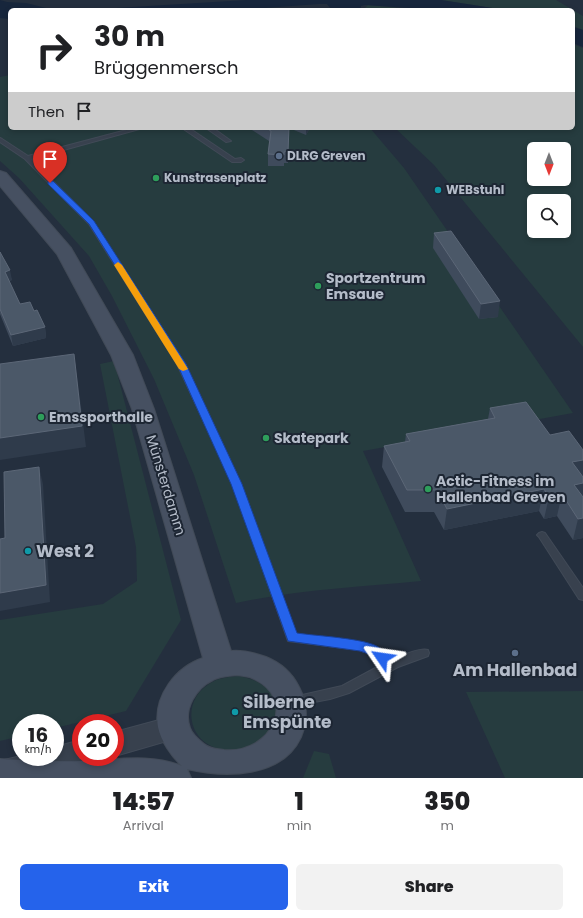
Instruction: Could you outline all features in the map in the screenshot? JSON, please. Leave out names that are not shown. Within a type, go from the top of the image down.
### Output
[{"type":"main road","name":"Münsterdamm","points":[[0,176],[65,252],[122,355],[143,409],[220,664]]},
{"type":"main road","points":[[237,663],[255,666],[272,674],[284,686],[291,702],[292,717],[287,733],[277,747],[246,771],[208,763],[192,754],[180,742],[174,728],[173,712],[177,697],[187,682],[201,671],[220,664],[237,663]]},
{"type":"main road","points":[[0,774],[82,776],[139,772],[160,774],[175,778]]},
{"type":"street","points":[[124,742],[174,728]]},
{"type":"street","points":[[0,774],[72,755]]},
{"type":"lane","points":[[26,158],[132,130]]},
{"type":"lane","points":[[188,130],[234,161],[242,160]]},
{"type":"lane","points":[[212,130],[228,141]]},
{"type":"lane","points":[[0,140],[26,158],[92,223],[181,364],[236,484],[292,638],[360,646],[375,651],[388,666]]},
{"type":"lane","points":[[542,535],[583,596]]},
{"type":"lane","points":[[291,702],[349,688],[388,666],[408,657],[424,653]]},
{"type":"green space","points":[[441,0],[556,0],[570,8],[492,8]]},
{"type":"green space","points":[[368,5],[400,8],[365,8]]},
{"type":"green space","points":[[575,11],[583,16],[583,30],[575,27]]},
{"type":"green space","points":[[575,45],[583,48],[583,347],[434,165],[397,130],[575,130]]},
{"type":"green space","name":"Sportzentrum Emsaue","points":[[8,75],[8,130],[372,130],[404,168],[573,413],[363,451],[421,581],[305,592],[236,603],[194,475],[154,379],[112,296],[89,256],[19,178],[0,161],[0,77]]},
{"type":"green space","points":[[114,361],[181,620],[126,711],[113,714],[72,714],[72,724],[64,726],[64,714],[12,714],[12,738],[0,741],[0,620],[103,604],[137,581],[136,547],[100,364]]},
{"type":"green space","points":[[238,676],[260,683],[272,695],[276,709],[274,723],[265,736],[252,746],[235,751],[216,748],[206,743],[194,728],[192,709],[195,699],[201,691],[212,682],[226,677]]},
{"type":"green space","points":[[583,691],[583,778],[505,778],[466,692]]},
{"type":"green space","points":[[314,751],[329,754],[336,778],[303,778]]},
{"type":"water","points":[[0,0],[26,3],[46,8],[8,8],[8,19],[0,18]]},
{"type":"water","points":[[247,0],[441,0],[492,8],[409,8],[365,5],[361,6],[360,8],[330,8],[327,4],[265,8],[116,8]]},
{"type":"water","points":[[575,28],[583,30],[583,47],[575,44]]},
{"type":"building","points":[[269,130],[289,130],[288,151],[284,152],[284,155],[268,154],[271,131]]},
{"type":"building","points":[[451,231],[500,301],[481,304],[434,233]]},
{"type":"building","points":[[0,252],[10,270],[5,272],[20,304],[30,302],[34,311],[37,310],[45,327],[11,335],[0,309]]},
{"type":"building","name":"Emssporthalle","points":[[74,354],[82,426],[0,438],[0,364]]},
{"type":"building","points":[[526,402],[550,435],[569,431],[583,450],[583,460],[572,462],[583,477],[583,483],[574,485],[583,497],[583,518],[578,519],[562,494],[549,497],[544,489],[447,509],[437,490],[407,490],[384,446],[410,441],[406,434],[495,418],[490,408]]},
{"type":"building","name":"West 2","points":[[39,467],[46,585],[0,593],[0,539],[5,538],[4,472]]},
{"type":"slow traffic","points":[[118,265],[183,369]]},
{"type":"place","name":"DLRG Greven","points":[[279,156]]},
{"type":"place","name":"Kunstrasenplatz","points":[[156,178]]},
{"type":"place","name":"WEBstuhl","points":[[438,190]]},
{"type":"place","name":"Sportzentrum Emsaue","points":[[318,286]]},
{"type":"place","name":"Emssporthalle","points":[[41,417]]},
{"type":"place","name":"Skatepark","points":[[266,438]]},
{"type":"place","name":"Actic-Fitness im Hallenbad Greven","points":[[428,489]]},
{"type":"place","name":"West 2","points":[[28,551]]},
{"type":"place","name":"Am Hallenbad","points":[[515,653]]},
{"type":"place","name":"Silberne Emspünte","points":[[235,712]]},
{"type":"route","points":[[50,183],[92,223],[181,364],[236,484],[292,638],[360,646],[375,651],[382,658]]}]
